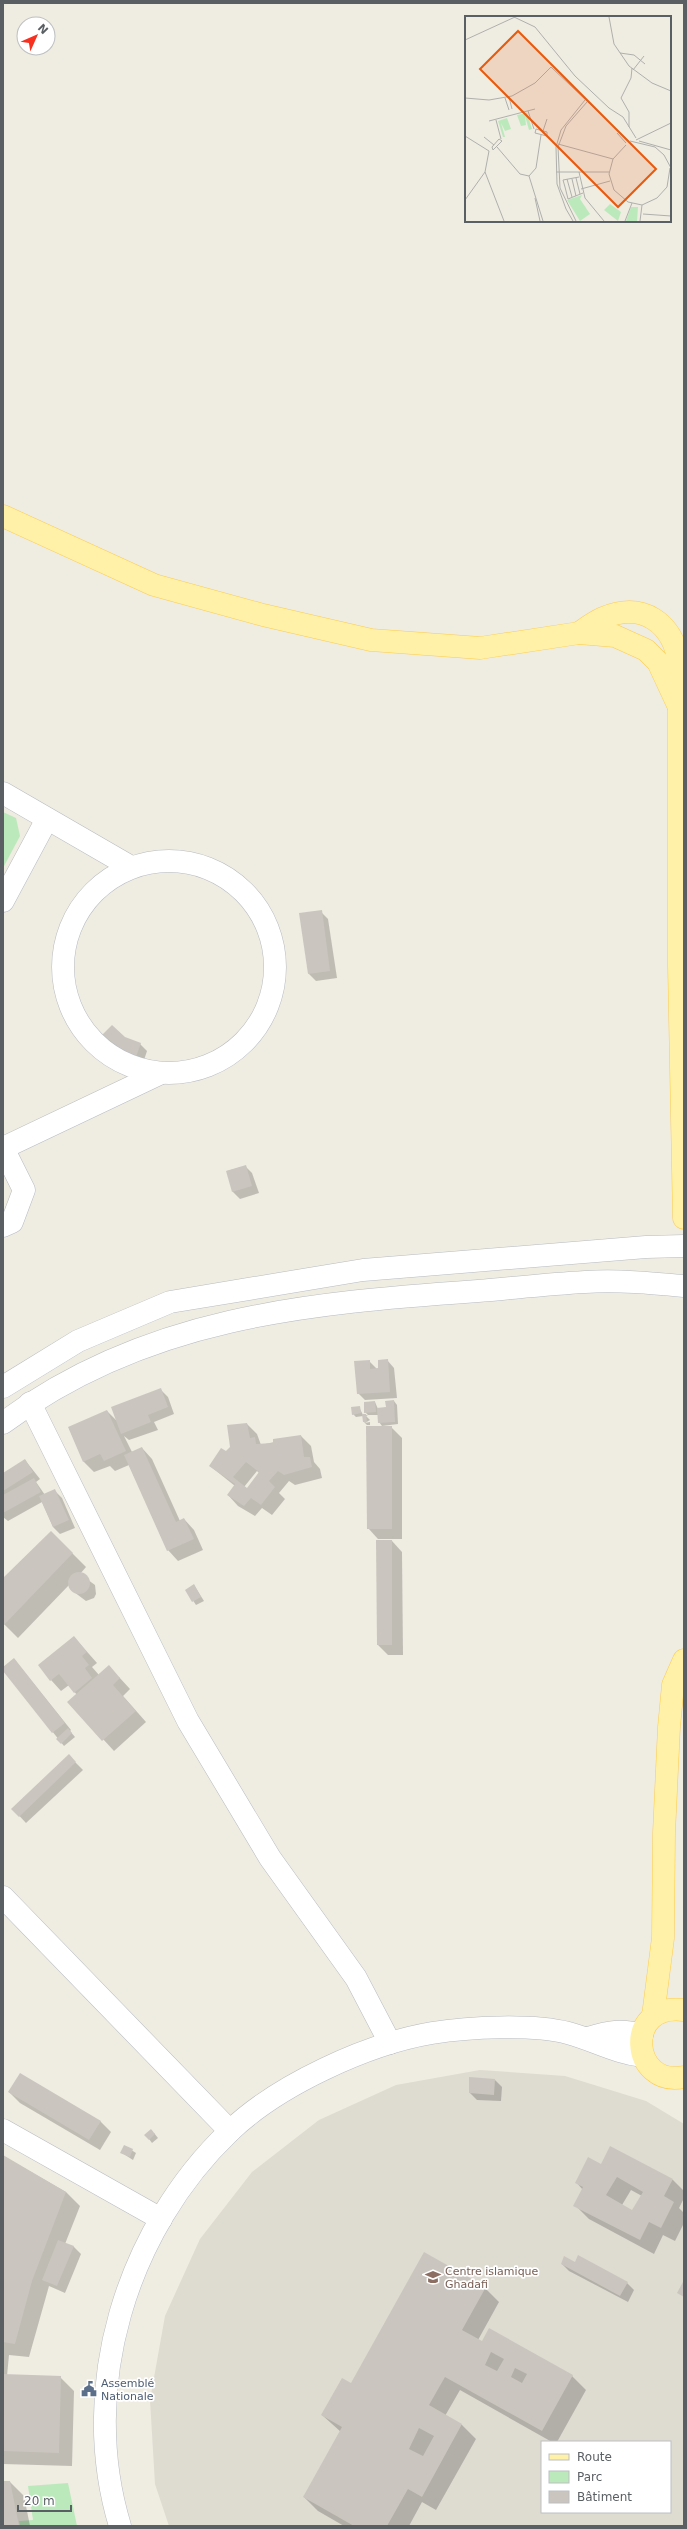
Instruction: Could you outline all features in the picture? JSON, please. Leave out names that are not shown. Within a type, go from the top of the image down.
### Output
[{"type":"main road","points":[[4,518],[154,585],[263,615],[371,640],[480,648],[579,633],[615,636],[646,650],[658,662],[678,705]]},
{"type":"main road","points":[[579,633],[602,618],[623,612],[642,613],[659,622],[669,632],[676,647],[679,663],[679,966],[684,1218]]},
{"type":"main road","points":[[682,2079],[657,2073],[648,2066],[640,2045],[642,2035],[653,2016],[663,1938],[664,1833],[673,1685],[684,1660]]},
{"type":"main road","points":[[653,2016],[662,2011],[684,2010]]},
{"type":"street","points":[[3,793],[131,867]]},
{"type":"street","points":[[3,901],[47,819]]},
{"type":"street","points":[[179,861],[198,865],[218,873],[237,886],[255,905],[272,939],[275,962],[274,982],[270,1002],[262,1020],[250,1037],[228,1056],[207,1067],[186,1072],[161,1073],[139,1069],[114,1058],[99,1048],[84,1031],[72,1011],[65,991],[62,964],[66,937],[73,920],[84,902],[98,886],[131,867],[151,862],[179,861]]},
{"type":"street","points":[[3,1226],[12,1222],[24,1190],[3,1148],[161,1073]]},
{"type":"street","points":[[3,1387],[78,1341],[170,1302],[363,1270],[646,1247],[684,1246]]},
{"type":"street","points":[[3,1423],[30,1403],[96,1366],[156,1341],[260,1314],[368,1298],[586,1282],[647,1282],[684,1286]]},
{"type":"street","points":[[30,1403],[188,1721],[270,1858],[356,1978],[390,2043]]},
{"type":"street","points":[[3,1897],[230,2131]]},
{"type":"street","points":[[120,2526],[114,2506],[105,2439],[106,2386],[123,2299],[161,2219],[199,2166],[230,2131],[265,2102],[350,2057],[390,2043],[433,2033],[496,2029],[529,2029],[564,2032],[588,2038],[612,2050],[643,2056]]},
{"type":"street","points":[[588,2038],[610,2031],[627,2030],[642,2035]]},
{"type":"street","points":[[3,2130],[161,2219]]},
{"type":"shaded area","name":"Centre islamique Ghadafi","points":[[480,2070],[565,2076],[646,2101],[684,2124],[684,2526],[169,2526],[155,2484],[150,2400],[165,2316],[200,2239],[252,2172],[319,2120],[396,2085]]},
{"type":"green space","points":[[3,812],[16,818],[20,836],[3,868]]},
{"type":"green space","points":[[68,2483],[77,2526],[20,2526],[19,2521],[33,2520],[28,2486]]},
{"type":"building","points":[[322,910],[330,971],[308,974],[299,913]]},
{"type":"building","points":[[112,1025],[125,1037],[141,1043],[135,1060],[116,1051],[99,1038]]},
{"type":"building","points":[[246,1165],[252,1186],[232,1192],[226,1171]]},
{"type":"building","points":[[388,1359],[390,1392],[357,1394],[354,1361],[370,1360],[370,1369],[378,1368],[378,1360]]},
{"type":"building","points":[[161,1388],[168,1407],[148,1415],[151,1422],[121,1434],[111,1407]]},
{"type":"building","points":[[394,1400],[395,1422],[378,1423],[377,1408],[386,1407],[385,1401]]},
{"type":"building","points":[[375,1401],[376,1412],[364,1413],[364,1402]]},
{"type":"building","points":[[360,1406],[361,1413],[352,1415],[351,1407]]},
{"type":"building","points":[[107,1410],[126,1451],[104,1461],[100,1454],[83,1462],[68,1427]]},
{"type":"building","points":[[362,1414],[366,1414],[367,1422],[363,1422]]},
{"type":"building","points":[[247,1423],[250,1438],[255,1437],[256,1444],[273,1443],[273,1439],[301,1435],[304,1457],[310,1457],[312,1467],[284,1475],[278,1471],[269,1481],[275,1487],[261,1505],[251,1498],[244,1506],[227,1495],[235,1484],[209,1466],[221,1448],[226,1451],[230,1447],[227,1425]],"holes":[[[246,1462],[259,1472],[247,1488],[233,1477]]]},
{"type":"building","points":[[366,1426],[392,1426],[392,1529],[367,1529]]},
{"type":"building","points":[[142,1447],[176,1522],[184,1518],[194,1539],[167,1551],[124,1455]]},
{"type":"building","points":[[25,1459],[33,1472],[3,1491],[3,1473]]},
{"type":"building","points":[[34,1478],[41,1492],[3,1513],[3,1495]]},
{"type":"building","points":[[55,1489],[69,1520],[53,1527],[39,1496]]},
{"type":"building","points":[[51,1531],[73,1553],[3,1626],[3,1578]]},
{"type":"building","points":[[376,1540],[392,1540],[392,1645],[377,1645]]},
{"type":"building","points":[[79,1572],[87,1575],[90,1583],[87,1591],[79,1594],[71,1591],[68,1583],[71,1575]]},
{"type":"building","points":[[194,1584],[201,1597],[192,1602],[185,1590]]},
{"type":"building","points":[[74,1636],[87,1652],[82,1656],[89,1665],[85,1668],[92,1678],[74,1693],[59,1674],[50,1681],[38,1665]]},
{"type":"building","points":[[14,1658],[65,1723],[52,1733],[3,1671],[3,1667]]},
{"type":"building","points":[[109,1665],[120,1678],[113,1685],[136,1711],[102,1741],[67,1702]]},
{"type":"building","points":[[68,1728],[72,1733],[61,1744],[56,1739]]},
{"type":"building","points":[[69,1754],[76,1762],[19,1817],[11,1809]]},
{"type":"building","points":[[20,2073],[101,2121],[89,2140],[8,2092]]},
{"type":"building","points":[[469,2077],[495,2079],[494,2095],[469,2093]]},
{"type":"building","points":[[151,2129],[155,2134],[149,2140],[144,2135]]},
{"type":"building","points":[[124,2145],[133,2149],[130,2157],[120,2153]]},
{"type":"building","points":[[610,2146],[673,2179],[664,2196],[674,2202],[661,2228],[649,2222],[640,2240],[573,2206],[583,2187],[575,2183],[588,2157],[601,2164]],"holes":[[[617,2177],[643,2192],[632,2210],[606,2195]]]},
{"type":"building","points":[[3,2155],[66,2192],[32,2281],[15,2344],[3,2342]]},
{"type":"building","points":[[58,2240],[74,2246],[57,2286],[42,2280]]},
{"type":"building","points":[[424,2252],[486,2287],[462,2330],[482,2341],[489,2328],[573,2375],[542,2431],[445,2377],[429,2405],[462,2424],[422,2497],[408,2489],[387,2526],[354,2526],[303,2497],[342,2427],[321,2415],[342,2378],[351,2383]],"holes":[[[491,2352],[504,2359],[497,2371],[485,2365]],[[515,2368],[527,2374],[522,2383],[511,2377]],[[419,2428],[434,2436],[423,2456],[409,2449]]]},
{"type":"building","points":[[578,2255],[628,2282],[620,2296],[561,2264],[564,2256],[575,2262]]},
{"type":"building","points":[[684,2280],[684,2297],[677,2293]]},
{"type":"building","points":[[3,2374],[61,2376],[59,2453],[3,2451]]},
{"type":"building","points":[[3,2481],[10,2481],[19,2526],[3,2526]]},
{"type":"place","name":"Centre islamique Ghadafi","points":[[433,2277]]},
{"type":"place","name":"Assemblé Nationale","points":[[89,2389]]}]
